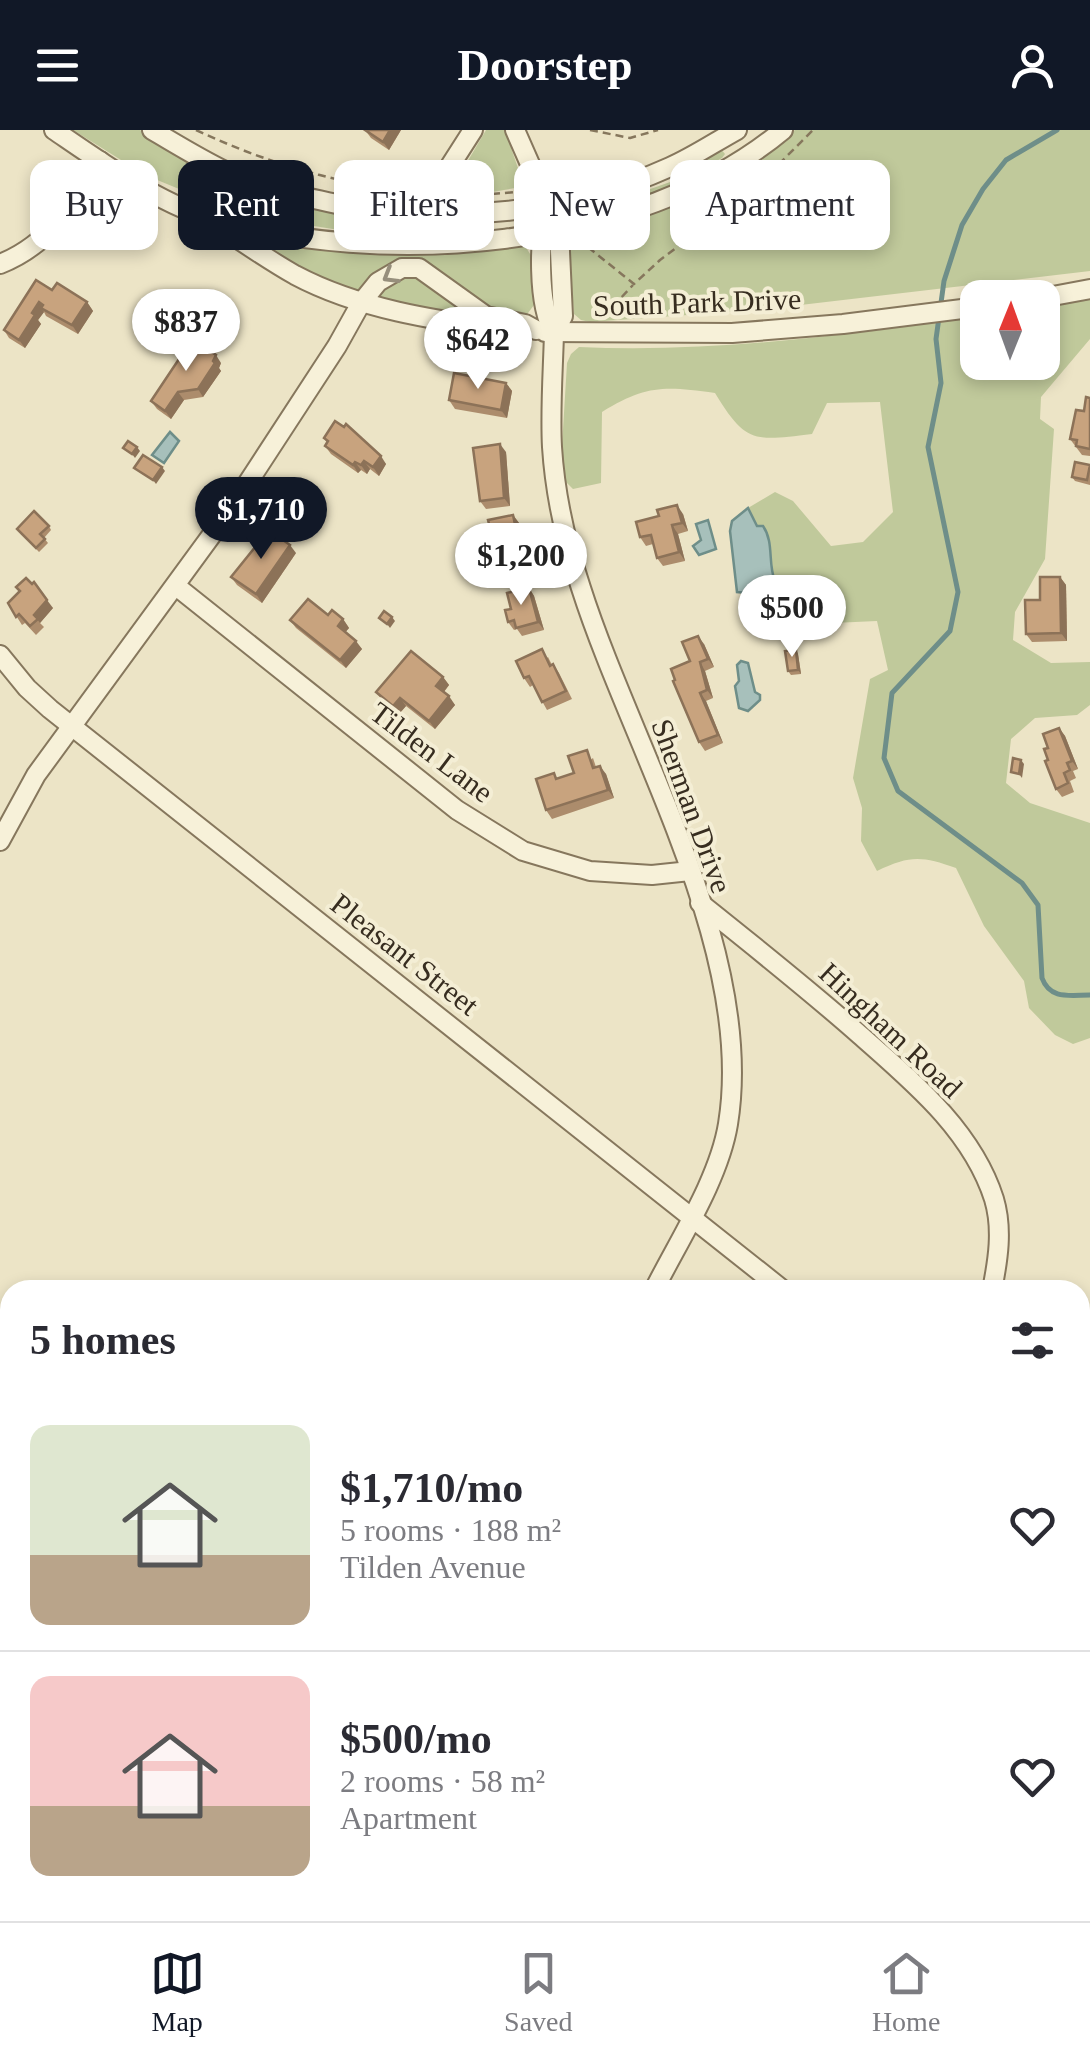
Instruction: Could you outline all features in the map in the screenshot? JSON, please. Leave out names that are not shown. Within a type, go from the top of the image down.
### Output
[{"type":"street","points":[[54,130],[99,160]]},
{"type":"street","points":[[152,130],[227,172],[269,188],[334,202]]},
{"type":"street","points":[[454,160],[474,130]]},
{"type":"street","name":"Sherman Drive","points":[[515,130],[528,160]]},
{"type":"street","points":[[650,175],[737,130]]},
{"type":"street","points":[[650,204],[725,168],[783,130]]},
{"type":"street","points":[[314,240],[394,245],[514,235]]},
{"type":"street","points":[[0,264],[30,247]]},
{"type":"street","name":"South Park Drive","points":[[256,250],[294,274],[361,303],[525,334],[732,333],[960,309]]},
{"type":"street","name":"Sherman Drive","points":[[553,250],[564,316],[545,332],[556,492],[576,569],[608,664],[700,902],[720,977],[730,1038],[728,1126],[716,1164],[659,1280]]},
{"type":"street","points":[[0,841],[36,776],[230,510],[361,303],[388,274],[410,266],[426,270],[486,316],[545,332]]},
{"type":"street","points":[[1060,295],[1090,289]]},
{"type":"street","name":"Tilden Lane","points":[[176,586],[456,810],[523,851],[590,871],[652,876],[690,872]]},
{"type":"street","name":"Pleasant Street","points":[[0,655],[27,688],[72,725],[771,1280]]},
{"type":"street","name":"Hingham Road","points":[[700,902],[808,989],[948,1118],[988,1182],[995,1204],[999,1233],[993,1280]]},
{"type":"path","points":[[196,130],[243,151],[334,179]]},
{"type":"path","points":[[590,130],[630,138],[658,130]]},
{"type":"path","points":[[598,323],[660,260],[751,192],[813,130]]},
{"type":"path","points":[[592,250],[634,284]]},
{"type":"green space","points":[[73,130],[140,130],[190,160],[178,160],[178,189],[158,180],[158,160],[121,160]]},
{"type":"green space","points":[[486,130],[505,130],[515,160],[514,188],[494,192],[494,160],[468,160]]},
{"type":"green space","points":[[795,130],[1090,130],[1090,271],[1013,280],[960,280],[960,286],[758,310],[590,322],[574,314],[569,250],[650,250],[650,212],[670,205],[670,250],[890,250],[890,160],[753,160]]},
{"type":"green space","points":[[720,148],[725,154],[718,160],[703,160]]},
{"type":"green space","points":[[670,182],[650,194],[650,189]]},
{"type":"green space","points":[[314,204],[334,210],[334,229],[314,226]]},
{"type":"green space","points":[[314,246],[420,252],[514,247],[514,250],[528,250],[532,257],[534,305],[525,317],[494,312],[432,265],[418,260],[386,266],[357,292],[268,250],[314,250]]},
{"type":"green space","points":[[413,273],[475,319],[376,297],[383,284]]},
{"type":"green space","points":[[1090,299],[1090,339],[1060,375],[1060,304]]},
{"type":"green space","points":[[960,319],[960,380],[1055,380],[1041,397],[1040,419],[1054,429],[1045,559],[1015,612],[1013,640],[1051,663],[1090,662],[1090,705],[1077,715],[1035,718],[1011,739],[1006,783],[1030,803],[1090,823],[1090,1038],[1073,1044],[1055,1035],[1029,1008],[1024,981],[984,926],[956,868],[916,859],[877,871],[861,841],[862,808],[853,778],[870,679],[888,670],[877,621],[833,623],[782,594],[748,508],[775,492],[793,501],[831,546],[863,542],[893,512],[880,402],[827,403],[812,434],[764,438],[735,422],[715,393],[682,389],[644,392],[602,412],[601,483],[573,489],[564,480],[567,363],[579,347],[729,345]]},
{"type":"water","points":[[170,432],[179,441],[164,463],[152,455]]},
{"type":"water","points":[[748,508],[767,535],[776,584],[793,600],[795,609],[789,616],[769,615],[755,605],[748,593],[737,592],[730,531],[732,521]]},
{"type":"water","points":[[708,520],[716,549],[699,555],[693,546],[701,540],[696,524]]},
{"type":"water","points":[[741,661],[748,663],[755,692],[760,695],[748,711],[739,708],[735,686]]},
{"type":"building","points":[[365,130],[390,130],[383,142]]},
{"type":"building","points":[[36,280],[52,290],[57,283],[87,302],[72,325],[41,308],[39,302],[19,340],[4,330]]},
{"type":"building","points":[[195,341],[216,355],[215,363],[198,389],[178,392],[165,411],[151,401],[189,344],[192,346]]},
{"type":"building","points":[[454,373],[506,383],[501,410],[449,400]]},
{"type":"building","points":[[1086,397],[1090,398],[1090,449],[1076,446],[1077,440],[1070,439],[1076,410],[1084,411]]},
{"type":"building","points":[[335,421],[344,427],[346,424],[381,456],[373,467],[364,461],[353,465],[325,446],[328,441],[324,438]]},
{"type":"building","points":[[128,441],[137,447],[132,454],[123,448]]},
{"type":"building","points":[[500,444],[504,498],[480,501],[473,448]]},
{"type":"building","points":[[143,455],[162,467],[153,480],[134,468]]},
{"type":"building","points":[[1075,462],[1090,465],[1087,480],[1072,477]]},
{"type":"building","points":[[677,505],[682,523],[672,525],[679,552],[657,558],[651,535],[640,537],[636,522],[659,516],[657,510]]},
{"type":"building","points":[[34,511],[49,526],[40,534],[45,539],[36,548],[17,529]]},
{"type":"building","points":[[513,515],[523,562],[500,566],[488,520]]},
{"type":"building","points":[[269,530],[290,545],[256,594],[231,577]]},
{"type":"building","points":[[1040,577],[1060,577],[1061,633],[1026,634],[1025,600],[1040,600]]},
{"type":"building","points":[[26,578],[34,582],[47,600],[30,626],[19,614],[16,617],[8,603]]},
{"type":"building","points":[[529,588],[538,622],[516,628],[514,620],[508,622],[505,610],[511,609],[507,593]]},
{"type":"building","points":[[308,599],[328,615],[332,610],[343,619],[338,626],[356,641],[340,660],[290,620]]},
{"type":"building","points":[[384,611],[392,617],[387,624],[379,618]]},
{"type":"building","points":[[698,636],[708,659],[700,662],[707,690],[700,693],[718,735],[699,742],[671,669],[690,661],[682,642]]},
{"type":"building","points":[[542,649],[566,691],[542,702],[516,661]]},
{"type":"building","points":[[796,650],[798,670],[788,671],[785,651]]},
{"type":"building","points":[[411,651],[443,677],[436,686],[449,696],[429,721],[400,698],[393,706],[376,692]]},
{"type":"building","points":[[1059,728],[1072,761],[1067,763],[1070,770],[1064,773],[1068,783],[1056,789],[1045,761],[1048,760],[1044,749],[1048,748],[1043,734]]},
{"type":"building","points":[[587,750],[593,768],[600,766],[608,790],[546,810],[536,779],[554,773],[556,779],[574,773],[568,756]]},
{"type":"building","points":[[1013,758],[1021,760],[1019,774],[1011,772]]},
{"type":"waterway","points":[[1057,130],[1006,160],[983,189],[962,225],[944,281],[936,339],[941,383],[928,447],[958,592],[950,631],[892,693],[884,758],[898,791],[1022,883],[1038,905],[1042,978],[1050,990],[1062,995],[1090,995]]}]
